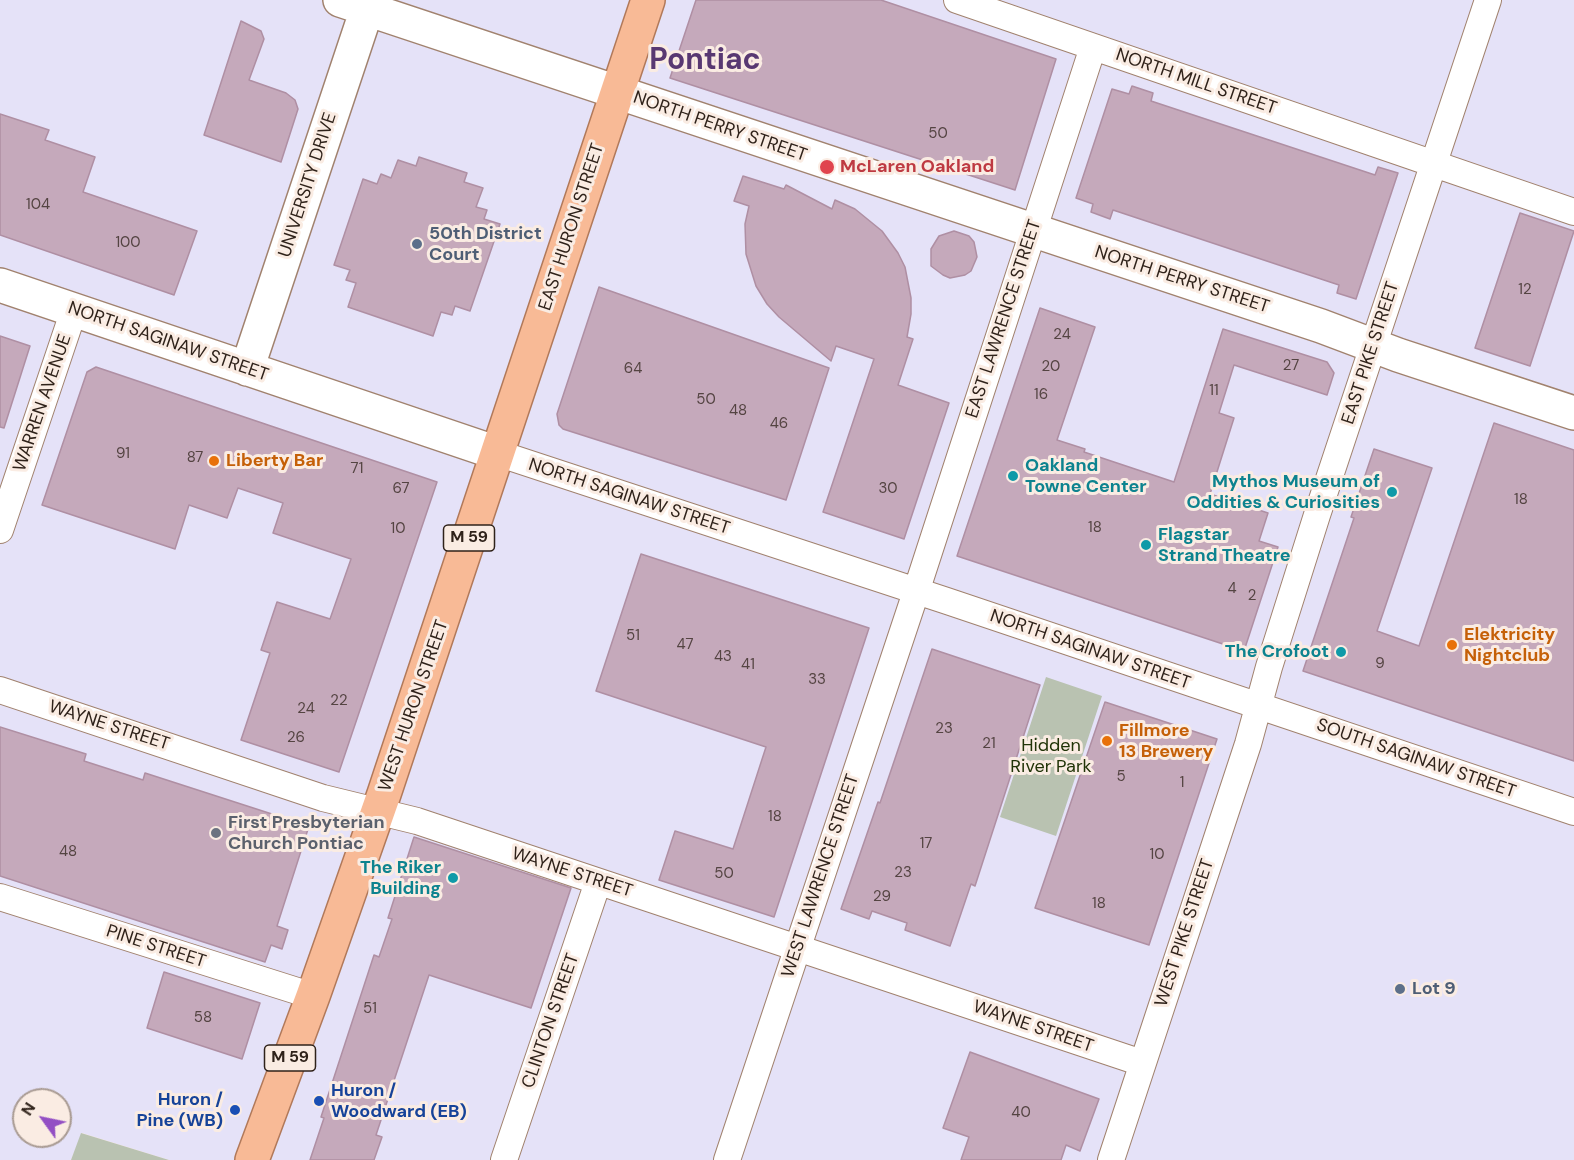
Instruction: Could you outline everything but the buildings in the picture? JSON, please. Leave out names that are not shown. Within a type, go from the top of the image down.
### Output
[{"type":"highway","name":"EAST HURON STREET","points":[[496,453],[648,0]]},
{"type":"highway","name":"WEST HURON STREET","points":[[252,1160],[378,812],[496,453]]},
{"type":"street","name":"NORTH MILL STREET","points":[[957,0],[1574,212]]},
{"type":"street","name":"EAST PIKE STREET","points":[[1258,706],[1317,515],[1488,0]]},
{"type":"street","name":"NORTH PERRY STREET","points":[[359,3],[617,93],[1574,413]]},
{"type":"street","name":"UNIVERSITY DRIVE","points":[[247,369],[359,3]]},
{"type":"street","name":"EAST LAWRENCE STREET","points":[[916,591],[1093,47]]},
{"type":"street","name":"NORTH SAGINAW STREET","points":[[0,285],[496,453],[1258,706]]},
{"type":"street","name":"WARREN AVENUE","points":[[0,530],[74,310]]},
{"type":"street","name":"WEST LAWRENCE STREET","points":[[727,1160],[916,591]]},
{"type":"street","name":"WAYNE STREET","points":[[0,690],[323,798],[417,821],[1142,1064]]},
{"type":"street","name":"SOUTH SAGINAW STREET","points":[[1258,706],[1574,812]]},
{"type":"street","name":"WEST PIKE STREET","points":[[1111,1160],[1248,744],[1258,706]]},
{"type":"street","name":"CLINTON STREET","points":[[504,1160],[598,882]]},
{"type":"street","name":"PINE STREET","points":[[0,897],[313,996]]},
{"type":"shaded area","points":[[0,0],[1574,0],[1574,1160],[169,1160],[82,1133],[71,1160],[0,1160]]},
{"type":"green space","name":"Hidden River Park","points":[[1046,677],[1102,696],[1056,836],[1000,817]]},
{"type":"green space","points":[[81,1133],[169,1160],[71,1160]]},
{"type":"place","name":"McLaren Oakland","points":[[827,167]]},
{"type":"place","name":"50th District Court","points":[[417,244]]},
{"type":"place","name":"Liberty Bar","points":[[214,461]]},
{"type":"place","name":"Oakland Towne Center","points":[[1013,476]]},
{"type":"place","name":"Mythos Museum of Oddities & Curiosities","points":[[1392,492]]},
{"type":"place","name":"Flagstar Strand Theatre","points":[[1146,545]]},
{"type":"place","name":"Elektricity Nightclub","points":[[1452,645]]},
{"type":"place","name":"The Crofoot","points":[[1341,652]]},
{"type":"place","name":"Fillmore 13 Brewery","points":[[1107,741]]},
{"type":"place","name":"First Presbyterian Church Pontiac","points":[[216,833]]},
{"type":"place","name":"The Riker Building","points":[[453,878]]},
{"type":"place","name":"Lot 9","points":[[1400,989]]},
{"type":"place","name":"Huron / Woodward (EB)","points":[[319,1101]]},
{"type":"place","name":"Huron / Pine (WB)","points":[[235,1110]]},
{"type":"district","name":"Pontiac","points":[[705,61]]}]
